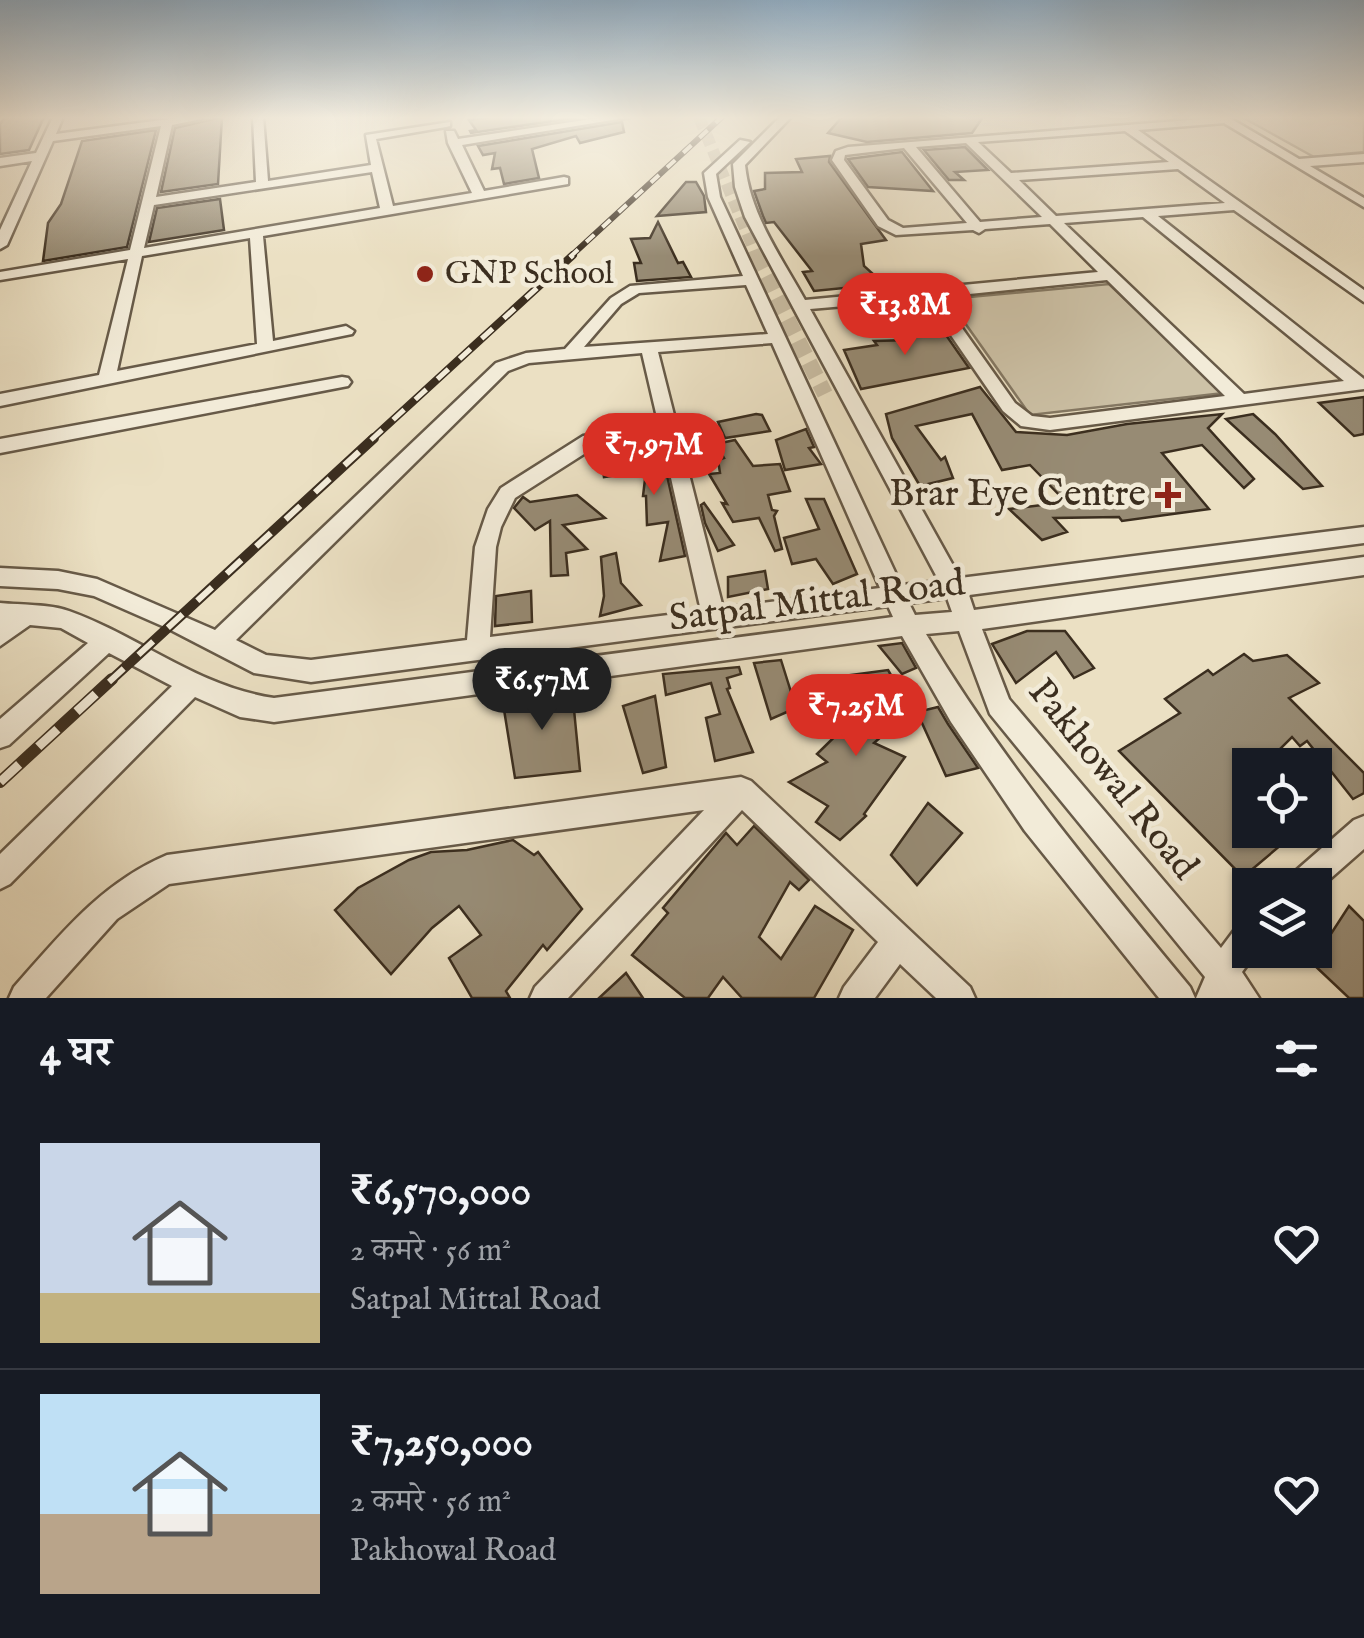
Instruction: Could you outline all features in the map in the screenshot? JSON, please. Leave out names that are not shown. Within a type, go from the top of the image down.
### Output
[{"type":"street","points":[[0,245],[37,164]]},
{"type":"street","points":[[107,376],[158,164]]},
{"type":"street","points":[[261,164],[262,184]]},
{"type":"street","points":[[376,164],[387,209]]},
{"type":"street","points":[[464,164],[479,194]]},
{"type":"street","name":"Pakhowal Road","points":[[724,164],[710,172],[714,198],[908,625],[960,714],[1035,822],[1179,998]]},
{"type":"street","name":"Pakhowal Road","points":[[738,164],[741,186],[752,216],[955,588],[999,706],[1225,990]]},
{"type":"street","points":[[841,164],[883,223],[894,231],[979,228],[1238,206]]},
{"type":"street","points":[[924,164],[979,228]]},
{"type":"street","points":[[995,164],[1240,400]]},
{"type":"street","points":[[1299,164],[1364,203]]},
{"type":"street","points":[[1009,177],[1181,165],[1364,297]]},
{"type":"street","points":[[149,202],[377,168]]},
{"type":"street","points":[[0,276],[564,181]]},
{"type":"street","points":[[0,208],[20,204]]},
{"type":"street","points":[[1148,214],[1361,384]]},
{"type":"street","points":[[256,232],[265,348]]},
{"type":"street","points":[[799,304],[1110,276]]},
{"type":"street","points":[[570,353],[616,302],[635,289],[749,280]]},
{"type":"street","points":[[930,294],[1009,407],[1027,422],[1050,424],[1361,384]]},
{"type":"street","points":[[0,400],[346,331]]},
{"type":"street","points":[[218,642],[502,367],[526,358],[570,353],[776,338]]},
{"type":"street","points":[[649,347],[716,620]]},
{"type":"street","points":[[0,446],[342,382]]},
{"type":"street","points":[[478,649],[487,548],[499,504],[508,494],[590,441],[668,431]]},
{"type":"street","name":"Satpal Mittal Road","points":[[0,577],[58,580],[97,588],[263,664],[311,671],[1364,534]]},
{"type":"street","name":"Satpal Mittal Road","points":[[0,613],[64,620],[240,705],[274,710],[1364,566]]},
{"type":"street","points":[[0,636],[26,615]]},
{"type":"street","points":[[0,736],[108,638]]},
{"type":"street","points":[[0,874],[192,683]]},
{"type":"street","points":[[741,790],[960,998]]},
{"type":"street","points":[[26,998],[115,900],[140,880],[167,870],[741,790]]},
{"type":"street","points":[[546,998],[741,790]]},
{"type":"street","points":[[1320,868],[1364,830]]},
{"type":"street","points":[[855,998],[898,941]]},
{"type":"shaded area","points":[[1109,284],[1224,393],[1030,415],[948,299]]},
{"type":"building","points":[[74,164],[148,164],[127,247],[43,261],[48,223],[61,204]]},
{"type":"building","points":[[167,164],[219,164],[218,184],[161,192]]},
{"type":"building","points":[[493,164],[536,164],[539,178],[504,184],[500,168],[492,169]]},
{"type":"building","points":[[798,164],[830,164],[886,240],[861,244],[864,266],[884,284],[814,291],[803,272],[812,271],[774,222],[766,223],[754,191],[765,189],[765,173],[802,172]]},
{"type":"building","points":[[851,164],[911,164],[933,191],[868,187]]},
{"type":"building","points":[[935,164],[982,164],[988,170],[955,172],[964,180],[949,180]]},
{"type":"building","points":[[686,182],[696,182],[704,196],[706,212],[657,216]]},
{"type":"building","points":[[220,199],[224,230],[149,242],[157,208]]},
{"type":"building","points":[[658,222],[678,263],[683,262],[691,277],[637,281],[634,263],[641,263],[631,239],[650,238]]},
{"type":"building","points":[[939,325],[969,368],[861,389],[844,350],[877,345],[874,341],[911,340],[905,330]]},
{"type":"building","points":[[980,387],[1016,432],[1067,435],[1222,414],[1208,428],[1254,479],[1244,488],[1202,445],[1162,453],[1209,509],[1122,521],[1119,517],[1054,518],[1067,532],[1042,540],[1009,509],[1066,502],[1030,465],[1002,470],[972,414],[916,426],[941,460],[945,457],[953,478],[920,486],[892,438],[886,414]]},
{"type":"building","points":[[1364,397],[1364,434],[1354,436],[1319,403]]},
{"type":"building","points":[[1253,414],[1322,486],[1303,489],[1226,419]]},
{"type":"building","points":[[762,415],[770,431],[725,438],[718,422]]},
{"type":"building","points":[[806,429],[814,447],[809,448],[821,464],[785,470],[776,440]]},
{"type":"building","points":[[735,440],[753,466],[780,464],[790,491],[768,495],[772,510],[777,511],[774,516],[782,549],[775,551],[759,518],[733,522],[709,474],[720,473],[718,460],[724,458],[716,444]]},
{"type":"building","points":[[662,453],[685,556],[660,561],[668,522],[647,525],[643,496],[646,471],[604,477],[602,464]]},
{"type":"building","points":[[577,495],[605,518],[563,525],[587,549],[566,553],[568,575],[551,576],[550,521],[535,530],[514,508],[523,497],[530,502]]},
{"type":"building","points":[[806,499],[824,499],[857,574],[833,584],[816,559],[792,564],[784,538],[819,529]]},
{"type":"building","points":[[704,503],[734,545],[718,551],[705,523],[701,505]]},
{"type":"building","points":[[616,553],[621,583],[641,605],[600,616],[604,596],[601,557]]},
{"type":"building","points":[[765,571],[768,589],[728,597],[728,577]]},
{"type":"building","points":[[531,591],[532,622],[495,626],[496,596]]},
{"type":"building","points":[[1027,631],[1065,631],[1094,668],[1074,678],[1056,652],[1016,683],[992,644]]},
{"type":"building","points":[[902,643],[916,668],[902,674],[879,646]]},
{"type":"building","points":[[1244,654],[1253,661],[1287,655],[1319,683],[1289,698],[1364,773],[1364,793],[1353,799],[1332,773],[1332,748],[1313,748],[1307,741],[1300,746],[1292,737],[1281,748],[1232,748],[1232,848],[1277,848],[1254,868],[1234,868],[1119,751],[1180,713],[1165,699],[1208,670],[1213,675]]},
{"type":"building","points":[[781,660],[796,708],[771,719],[754,663]]},
{"type":"building","points":[[739,667],[741,674],[727,678],[727,689],[753,752],[715,761],[706,718],[720,714],[711,683],[666,695],[663,674]]},
{"type":"building","points":[[888,670],[910,708],[868,722],[882,736],[874,743],[905,757],[866,816],[840,840],[816,822],[828,806],[789,782],[827,762],[817,754],[867,705],[851,675]]},
{"type":"building","points":[[572,689],[580,771],[515,778],[502,697]]},
{"type":"building","points":[[655,696],[666,767],[643,773],[623,706]]},
{"type":"building","points":[[938,707],[978,768],[946,776],[917,712]]},
{"type":"building","points":[[928,803],[962,833],[917,885],[891,855]]},
{"type":"building","points":[[754,826],[809,880],[799,890],[790,882],[759,937],[781,959],[815,906],[853,930],[814,998],[742,998],[723,977],[708,998],[685,998],[632,955],[668,913],[663,908],[726,833],[737,845]]},
{"type":"building","points":[[513,840],[534,855],[538,852],[582,909],[547,950],[543,945],[506,991],[510,998],[472,998],[449,958],[481,935],[459,906],[432,928],[391,974],[335,910],[358,888],[409,860],[431,852],[467,850]]},
{"type":"building","points":[[1349,906],[1364,921],[1364,998],[1349,998],[1317,968],[1332,968],[1332,932]]},
{"type":"building","points":[[626,973],[643,998],[599,998]]},
{"type":"tunnel","points":[[718,164],[757,257]]},
{"type":"tunnel","points":[[755,255],[825,394]]},
{"type":"railway","points":[[570,257],[671,164]]},
{"type":"railway","points":[[371,440],[573,255]]},
{"type":"railway","points":[[109,682],[374,438]]},
{"type":"railway","points":[[0,782],[112,679]]},
{"type":"place","name":"GNP School","points":[[425,274]]},
{"type":"place","name":"Brar Eye Centre","points":[[1168,495]]}]
